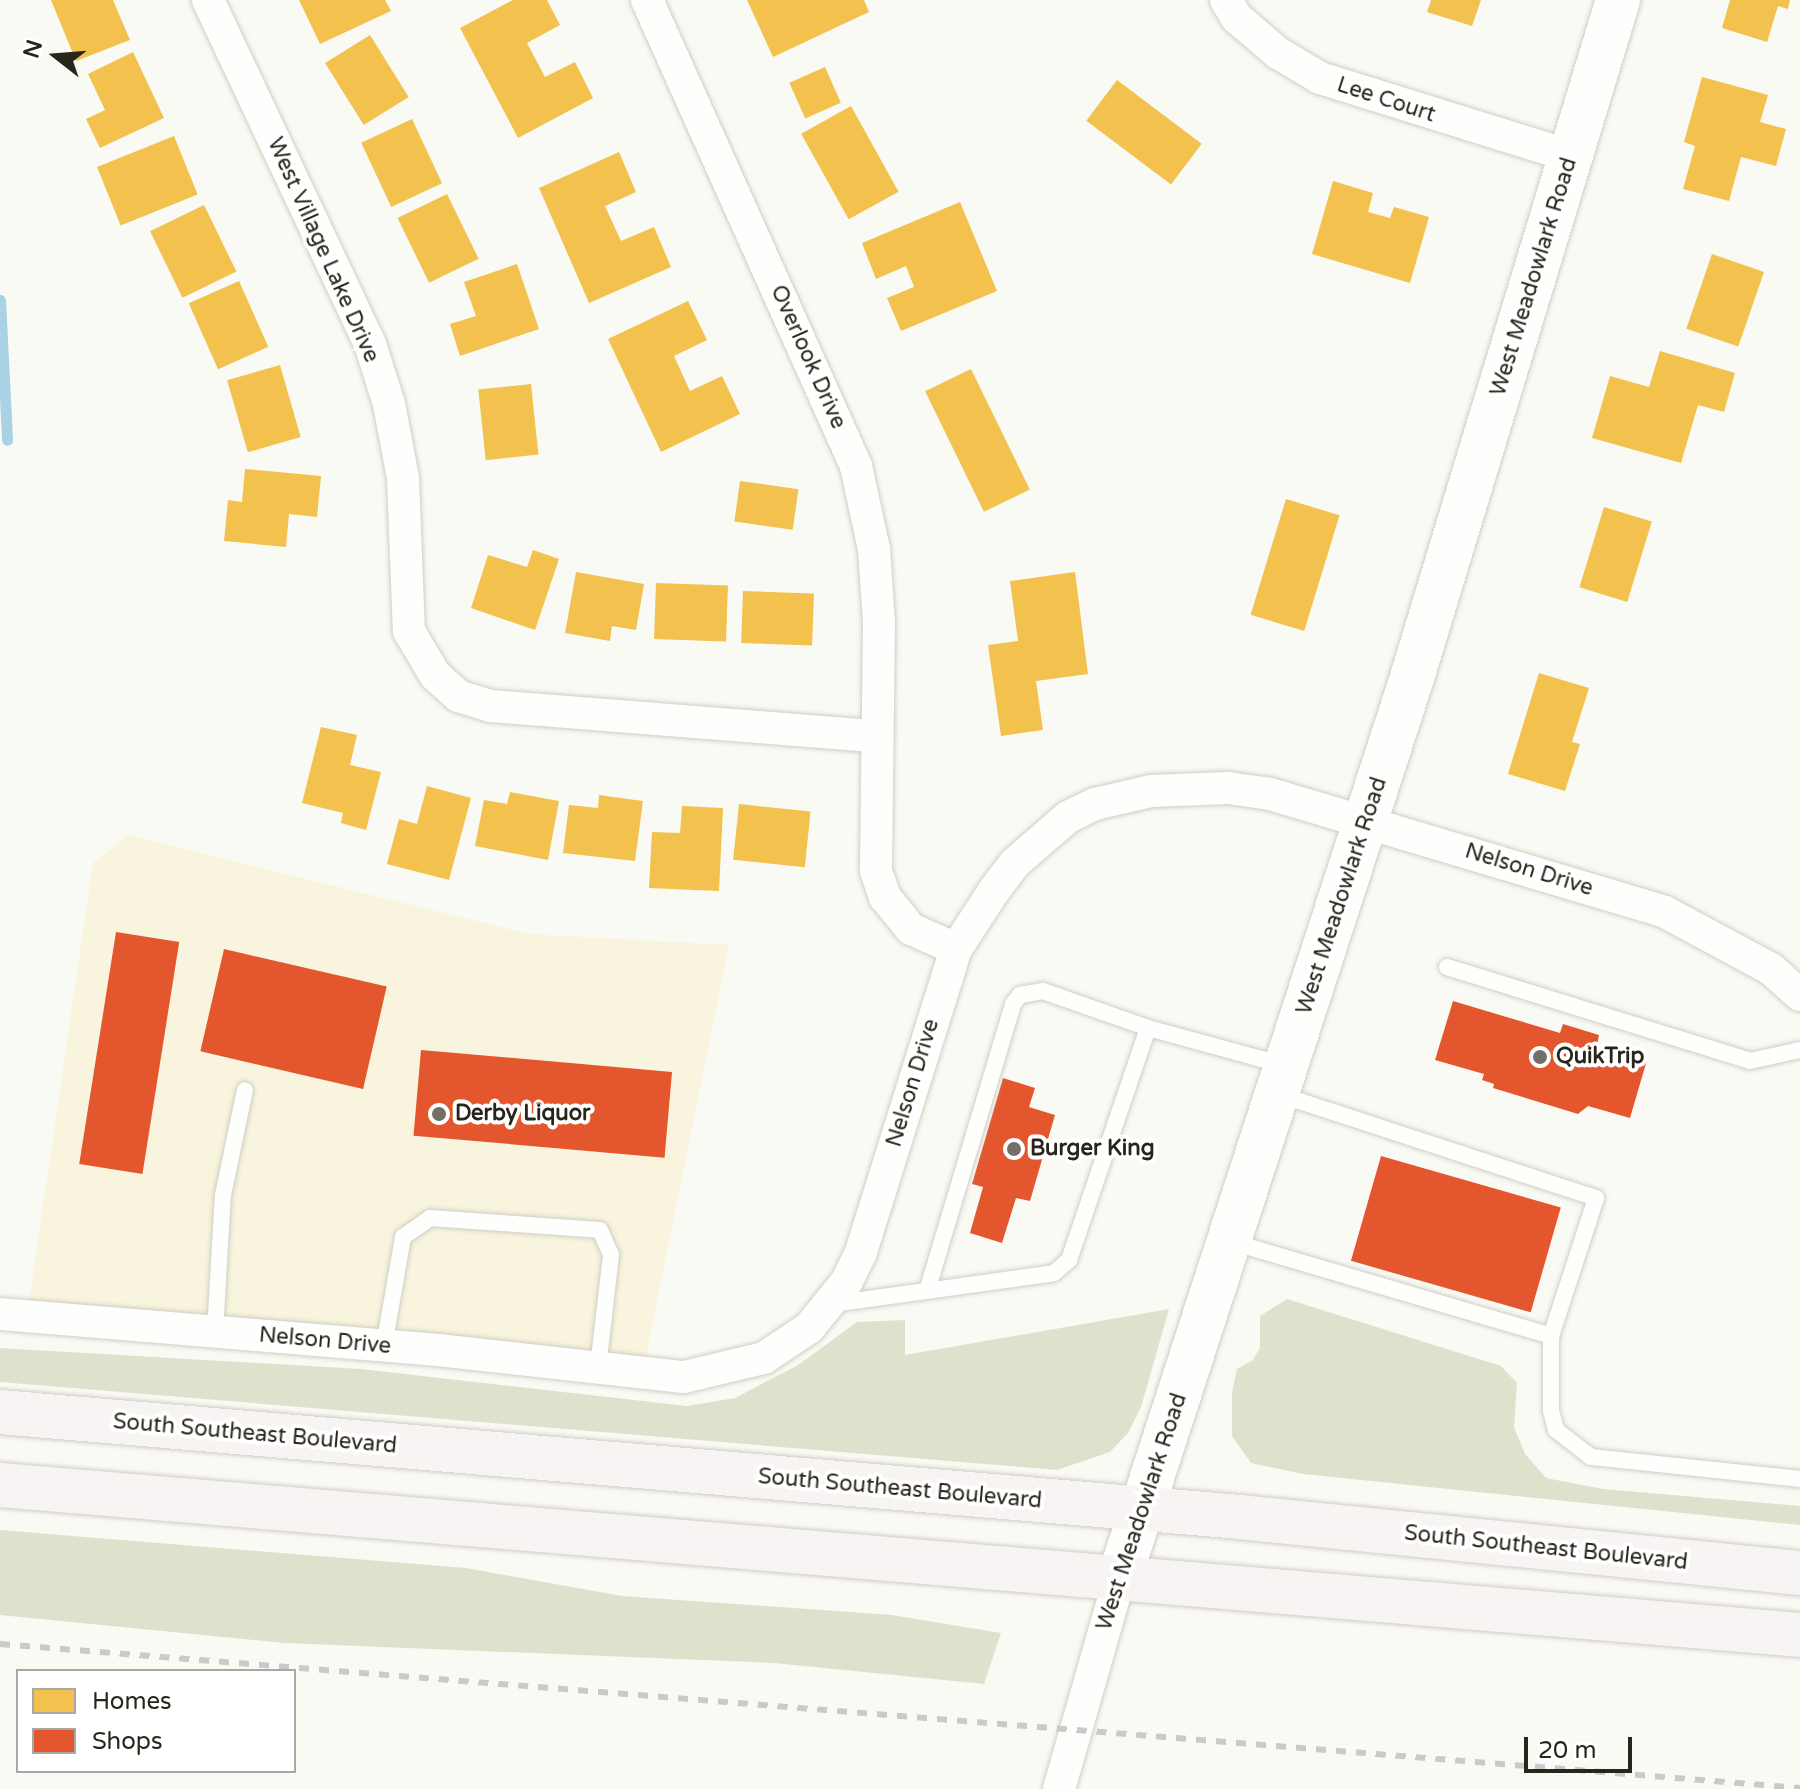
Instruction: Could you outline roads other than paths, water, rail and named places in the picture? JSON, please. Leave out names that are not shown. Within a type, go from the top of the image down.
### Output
[{"type":"main road","name":"West Meadowlark Road","points":[[1120,1576],[1366,822],[1618,0]]},
{"type":"main road","name":"South Southeast Boulevard","points":[[0,1412],[1142,1509],[1800,1573]]},
{"type":"main road","points":[[0,1485],[1800,1635]]},
{"type":"street","name":"West Village Lake Drive","points":[[208,0],[370,344],[389,404],[403,478],[409,631],[435,675],[458,696],[491,706],[876,736]]},
{"type":"street","name":"Overlook Drive","points":[[647,0],[856,466],[874,549],[879,622],[873,848],[885,897],[911,929],[956,949]]},
{"type":"street","name":"Lee Court","points":[[1226,0],[1237,18],[1278,53],[1320,78],[1571,156]]},
{"type":"street","name":"Nelson Drive","points":[[0,1314],[384,1346],[684,1377],[723,1372],[787,1346],[831,1304],[861,1252],[956,949],[1015,863],[1068,817],[1095,804],[1151,791],[1228,788],[1270,794],[1665,912],[1771,969],[1800,995]]},
{"type":"street","name":"West Meadowlark Road","points":[[1059,1789],[1120,1576]]},
{"type":"lane","points":[[1447,967],[1750,1061],[1800,1050]]},
{"type":"lane","points":[[927,1291],[1013,1004],[1020,995],[1043,991],[1596,1198],[1551,1336],[1551,1411],[1556,1430],[1591,1457],[1800,1479]]},
{"type":"lane","points":[[831,1304],[1054,1273],[1069,1260],[1148,1028]]},
{"type":"lane","points":[[215,1332],[223,1195],[245,1090]]},
{"type":"lane","points":[[384,1346],[403,1237],[430,1218],[600,1230],[611,1255],[598,1367]]},
{"type":"lane","points":[[1231,1241],[1551,1336]]},
{"type":"waterway","points":[[0,300],[7,440]]},
{"type":"railway","points":[[0,1644],[1800,1788]]},
{"type":"place","name":"QuikTrip","points":[[1540,1057]]},
{"type":"place","name":"Derby Liquor","points":[[439,1114]]},
{"type":"place","name":"Burger King","points":[[1014,1149]]}]
